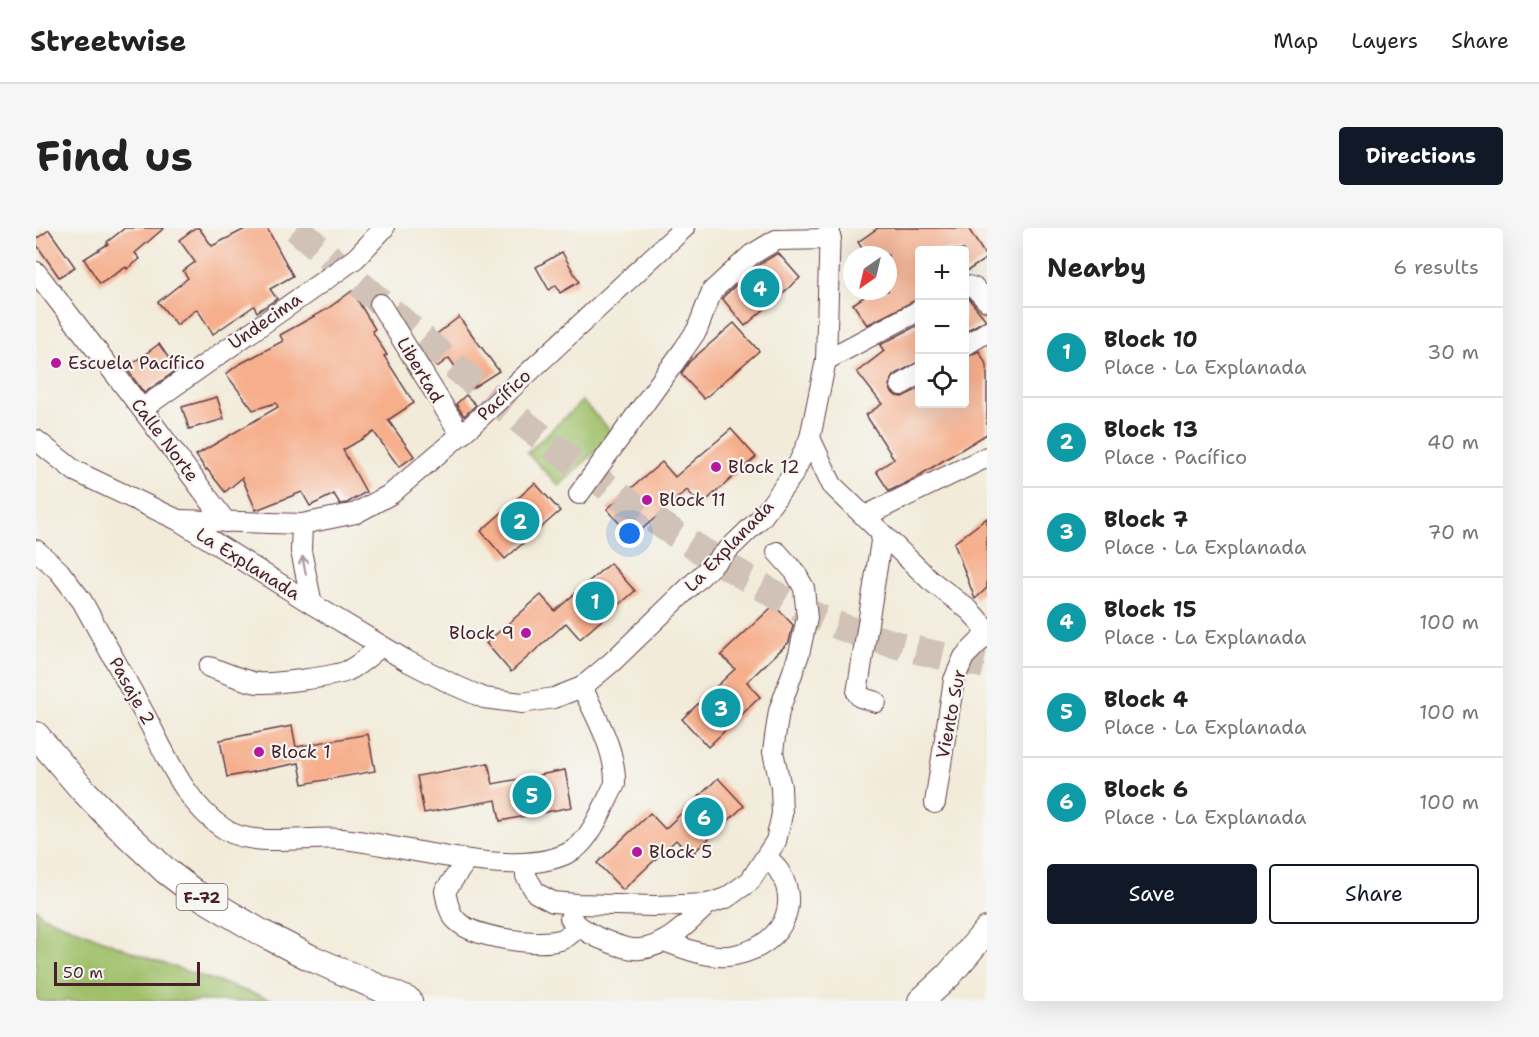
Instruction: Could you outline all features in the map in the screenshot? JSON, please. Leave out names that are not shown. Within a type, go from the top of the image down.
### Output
[{"type":"main road","name":"F-72","points":[[36,735],[82,789],[117,825],[166,871],[195,893],[309,957],[410,1001]]},
{"type":"main road","points":[[921,1001],[949,975],[987,930]]},
{"type":"street","name":"Undecima","points":[[142,409],[356,258],[384,228]]},
{"type":"street","name":"Pacífico","points":[[178,520],[302,524],[356,513],[391,494],[461,435],[684,228]]},
{"type":"street","name":"La Explanada","points":[[36,440],[75,471],[178,520],[381,646],[454,686],[484,698],[522,703],[554,698],[582,687],[612,662],[762,517],[794,473],[810,438],[826,360],[831,234]]},
{"type":"street","points":[[579,494],[697,330],[712,291],[752,255],[776,240],[831,234]]},
{"type":"street","name":"Calle Norte","points":[[36,272],[226,522]]},
{"type":"street","points":[[969,286],[975,288],[987,301]]},
{"type":"street","name":"Libertad","points":[[380,304],[461,435]]},
{"type":"street","points":[[826,360],[915,313]]},
{"type":"street","points":[[969,343],[987,332]]},
{"type":"street","points":[[901,385],[915,377]]},
{"type":"street","name":"Viento Sur","points":[[810,438],[832,485],[930,580],[969,610],[982,624],[984,632],[981,640],[964,657],[954,680],[935,803]]},
{"type":"street","points":[[865,516],[987,457]]},
{"type":"street","points":[[302,524],[301,551],[312,604]]},
{"type":"street","points":[[876,702],[860,697],[857,693],[882,535]]},
{"type":"street","name":"Pasaje 2","points":[[36,550],[59,571],[82,601],[196,806],[227,831],[256,840],[342,839],[467,860]]},
{"type":"street","points":[[553,902],[655,906],[708,904],[726,898],[750,881],[767,857],[776,841],[782,814],[781,787],[773,752],[779,711],[800,654],[807,618],[804,588],[795,572],[777,552]]},
{"type":"street","points":[[209,667],[249,681],[276,682],[346,671],[381,646]]},
{"type":"street","points":[[578,926],[567,937],[558,940],[511,940],[480,934],[456,921],[447,903],[446,891],[467,860],[526,863],[547,860],[574,849],[586,837],[615,784],[616,774],[605,735],[582,687]]},
{"type":"street","points":[[664,941],[704,955],[734,956],[756,949],[772,938],[788,913],[789,895],[778,866],[767,857]]},
{"type":"street","points":[[526,863],[526,876],[536,892],[553,902],[578,926],[595,937],[628,949],[642,950],[664,941],[708,904]]},
{"type":"green space","points":[[582,401],[614,434],[559,486],[527,453]]},
{"type":"green space","points":[[36,909],[43,916],[153,960],[276,1001],[36,1001]]},
{"type":"building","points":[[125,228],[164,228],[135,253],[140,259],[100,284],[84,259],[108,244],[107,242]]},
{"type":"building","points":[[195,228],[199,228],[212,246],[247,228],[267,228],[293,276],[270,289],[277,299],[257,312],[254,306],[213,334],[197,309],[177,325],[158,302],[188,278],[183,271],[195,262],[179,240]]},
{"type":"building","points":[[878,228],[968,228],[987,258],[969,270],[969,246],[915,246],[915,301],[867,325],[853,304],[859,300],[897,300],[897,246],[860,246],[858,242]]},
{"type":"building","points":[[49,230],[75,267],[59,277],[36,244],[36,239]]},
{"type":"building","points":[[562,252],[579,282],[560,293],[556,285],[549,290],[536,267]]},
{"type":"building","points":[[778,253],[800,278],[745,326],[722,298],[758,265]]},
{"type":"building","points":[[352,291],[375,329],[372,331],[387,355],[384,356],[414,403],[388,420],[414,456],[399,467],[374,432],[343,450],[366,492],[347,503],[340,504],[334,494],[310,506],[302,492],[256,510],[242,478],[225,492],[196,455],[278,407],[276,403],[253,410],[226,374],[283,341],[280,335],[327,309]]},
{"type":"building","points":[[969,299],[986,320],[969,329]]},
{"type":"building","points":[[459,317],[499,371],[471,389],[449,358],[437,367],[421,346]]},
{"type":"building","points":[[734,323],[759,351],[704,399],[681,374],[689,362]]},
{"type":"building","points":[[915,327],[915,364],[894,375],[889,385],[896,396],[902,397],[915,390],[915,408],[969,408],[969,356],[979,351],[987,366],[987,434],[910,481],[889,491],[876,471],[894,459],[866,415],[882,404],[857,372],[884,351],[880,345]]},
{"type":"building","points":[[159,344],[177,370],[144,393],[126,368]]},
{"type":"building","points":[[466,395],[476,405],[464,416],[456,404]]},
{"type":"building","points":[[217,397],[224,419],[189,429],[182,407]]},
{"type":"building","points":[[731,429],[756,457],[701,505],[687,490],[632,538],[607,509],[662,462],[675,477]]},
{"type":"building","points":[[535,483],[560,511],[505,559],[481,531]]},
{"type":"building","points":[[987,518],[987,588],[975,599],[954,543]]},
{"type":"building","points":[[610,563],[635,591],[580,639],[566,623],[511,672],[486,643],[541,595],[555,611]]},
{"type":"building","points":[[774,605],[793,625],[789,642],[747,682],[760,697],[708,747],[682,719],[735,669],[721,655]]},
{"type":"building","points":[[292,726],[296,747],[368,734],[375,771],[303,784],[299,763],[227,777],[220,740]]},
{"type":"building","points":[[488,763],[493,784],[565,770],[572,807],[500,821],[496,800],[424,813],[417,776]]},
{"type":"building","points":[[718,778],[744,806],[691,855],[676,840],[623,890],[597,863],[650,813],[665,829]]},
{"type":"tunnel","points":[[296,228],[510,412],[623,498],[682,538],[781,598],[826,621],[894,644],[987,665]]},
{"type":"place","name":"Block 15","points":[[760,288]]},
{"type":"place","name":"Escuela Pacífico","points":[[56,363]]},
{"type":"place","name":"Block 12","points":[[716,467]]},
{"type":"place","name":"Block 11","points":[[647,500]]},
{"type":"place","name":"Block 13","points":[[520,521]]},
{"type":"place","name":"Block 10","points":[[595,601]]},
{"type":"place","name":"Block 9","points":[[526,633]]},
{"type":"place","name":"Block 7","points":[[721,708]]},
{"type":"place","name":"Block 1","points":[[259,752]]},
{"type":"place","name":"Block 4","points":[[532,795]]},
{"type":"place","name":"Block 6","points":[[704,817]]},
{"type":"place","name":"Block 5","points":[[637,852]]}]
